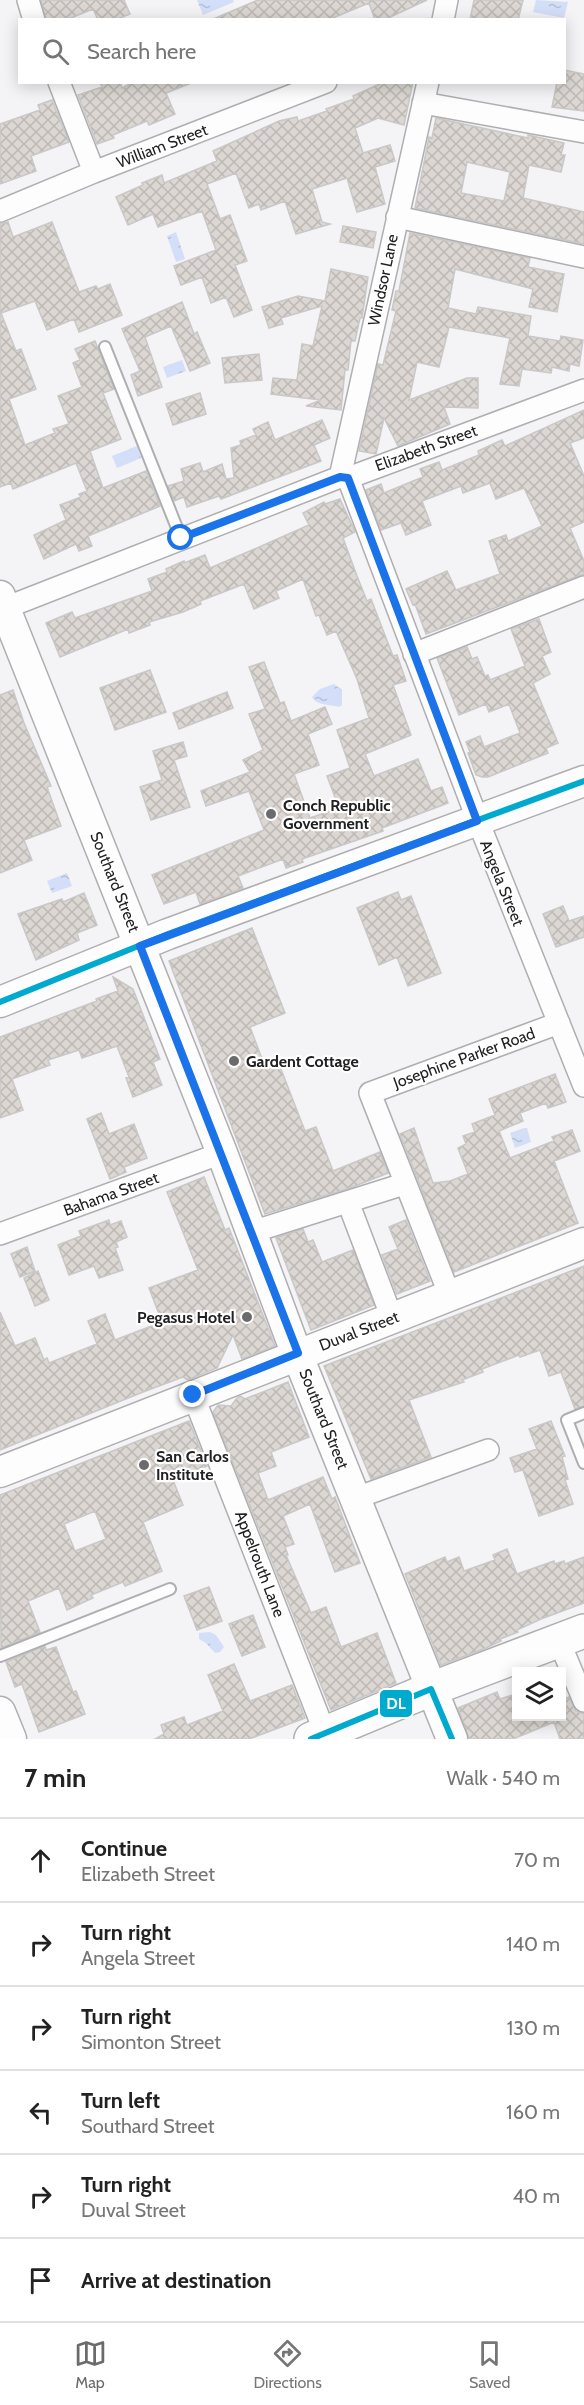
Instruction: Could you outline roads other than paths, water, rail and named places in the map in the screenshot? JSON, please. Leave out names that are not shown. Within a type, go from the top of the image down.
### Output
[{"type":"main road","points":[[318,1736],[431,1689],[572,1636]]},
{"type":"street","points":[[28,0],[33,18]]},
{"type":"street","points":[[443,18],[447,0]]},
{"type":"street","points":[[60,84],[94,172]]},
{"type":"street","name":"William Street","points":[[0,211],[321,84]]},
{"type":"street","points":[[425,93],[584,132]]},
{"type":"street","name":"Windsor Lane","points":[[344,477],[425,93]]},
{"type":"street","points":[[397,218],[584,257]]},
{"type":"street","name":"Elizabeth Street","points":[[2,605],[584,390]]},
{"type":"street","name":"Angela Street","points":[[344,477],[477,821],[584,1086]]},
{"type":"street","points":[[414,654],[584,586]]},
{"type":"street","name":"Southard Street","points":[[2,605],[140,946],[298,1353],[452,1739]]},
{"type":"street","points":[[0,1002],[140,946],[584,781]]},
{"type":"street","name":"Josephine Parker Road","points":[[404,1184],[370,1093],[559,1023]]},
{"type":"street","name":"Bahama Street","points":[[0,1234],[222,1153]]},
{"type":"street","points":[[252,1232],[404,1184],[450,1296]]},
{"type":"street","points":[[348,1202],[392,1318]]},
{"type":"street","name":"Duval Street","points":[[0,1472],[298,1353],[584,1243]]},
{"type":"street","name":"Appelrouth Lane","points":[[193,1395],[318,1736]]},
{"type":"street","points":[[356,1498],[488,1450]]},
{"type":"street","points":[[572,1636],[584,1701]]},
{"type":"street","points":[[0,1712],[11,1739]]},
{"type":"lane","points":[[105,347],[181,538]]},
{"type":"lane","points":[[584,1413],[567,1420],[584,1463]]},
{"type":"lane","points":[[0,1656],[170,1589]]},
{"type":"water","points":[[197,0],[233,0],[234,2],[203,15]]},
{"type":"water","points":[[536,0],[568,2],[564,18],[533,12]]},
{"type":"water","points":[[176,232],[185,259],[176,262],[167,236]]},
{"type":"water","points":[[182,360],[186,371],[167,378],[163,367]]},
{"type":"water","points":[[137,446],[141,458],[117,468],[112,456]]},
{"type":"water","points":[[334,684],[342,690],[342,705],[339,707],[314,700],[312,697],[320,689]]},
{"type":"water","points":[[67,873],[72,886],[52,893],[47,881]]},
{"type":"water","points":[[527,1128],[531,1142],[515,1148],[510,1133]]},
{"type":"water","points":[[210,1632],[216,1635],[224,1647],[220,1652],[215,1653],[199,1639],[199,1633]]},
{"type":"place","name":"Conch Republic Government","points":[[271,814]]},
{"type":"place","name":"Gardent Cottage","points":[[234,1061]]},
{"type":"place","name":"Pegasus Hotel","points":[[247,1317]]},
{"type":"place","name":"San Carlos Institute","points":[[144,1465]]}]
